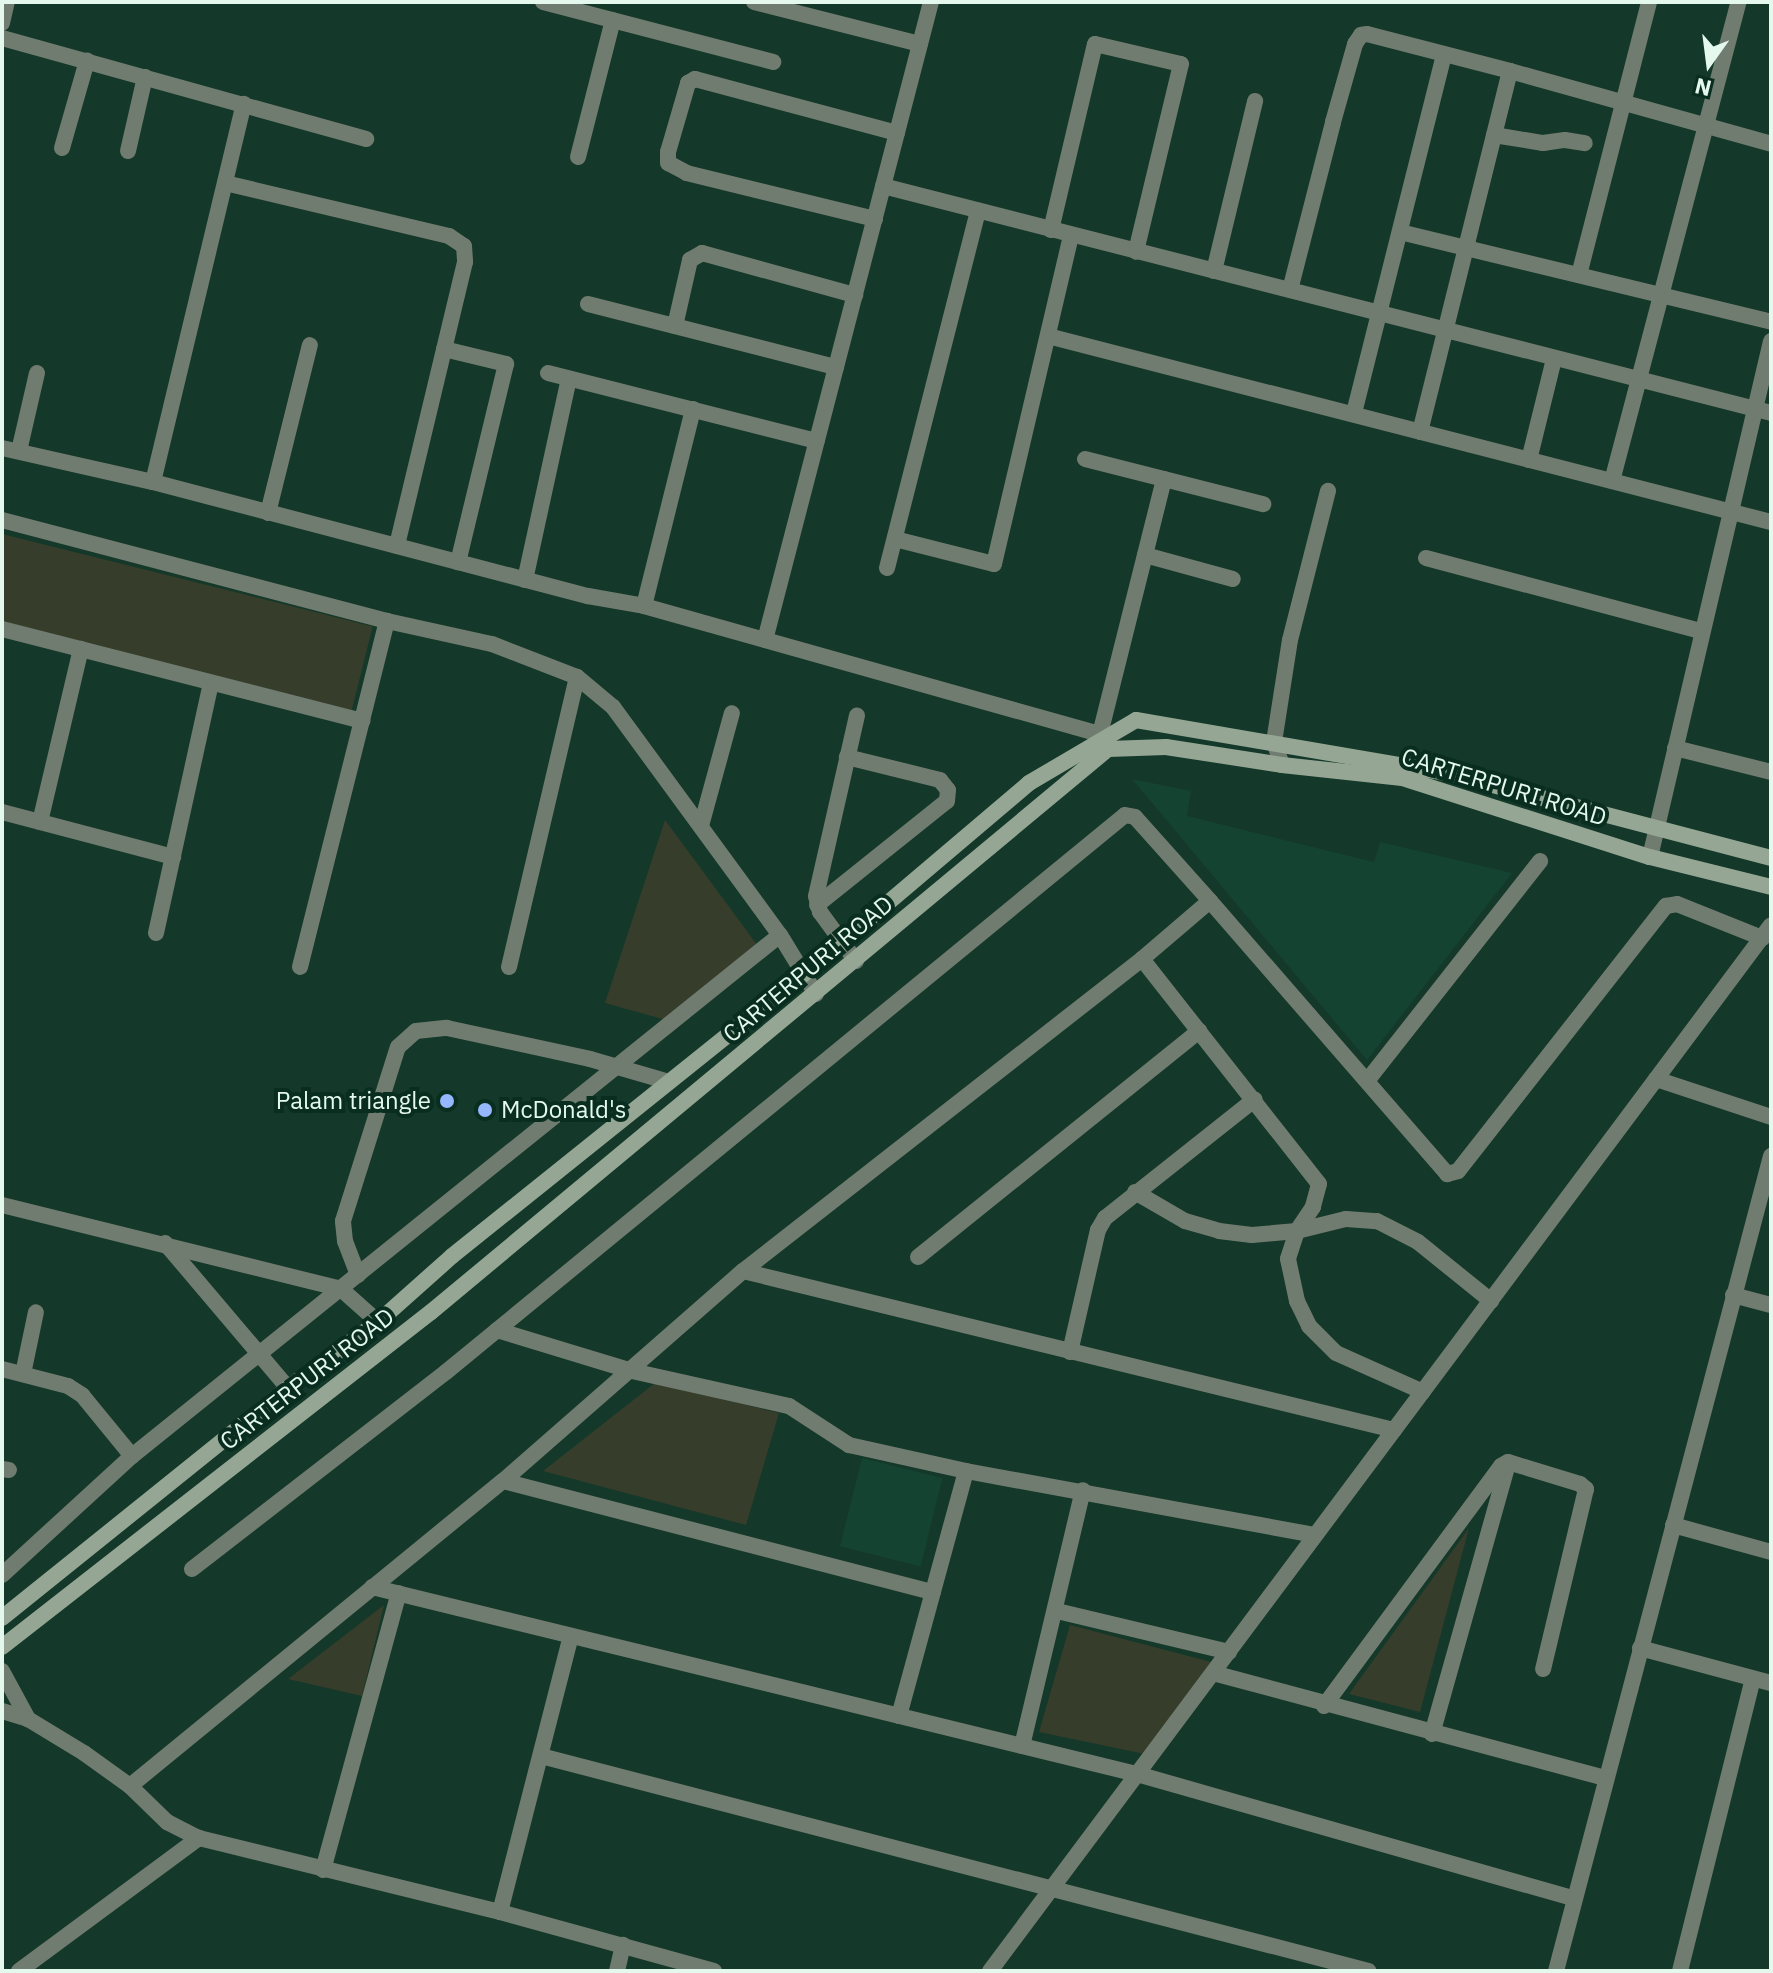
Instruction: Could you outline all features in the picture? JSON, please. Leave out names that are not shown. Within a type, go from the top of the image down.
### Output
[{"type":"main road","name":"CARTERPURI ROAD","points":[[2,1618],[288,1388],[378,1322],[452,1256],[804,974],[1029,783],[1136,720],[1447,773],[1771,858]]},
{"type":"main road","name":"CARTERPURI ROAD","points":[[2,1647],[308,1411],[816,994],[1104,741],[1402,778],[1650,857],[1771,887]]},
{"type":"street","points":[[2,23],[7,2]]},
{"type":"street","points":[[543,2],[773,62]]},
{"type":"street","points":[[754,2],[920,44]]},
{"type":"street","points":[[765,640],[931,2]]},
{"type":"street","points":[[1579,275],[1649,2]]},
{"type":"street","points":[[1612,481],[1636,381],[1739,2]]},
{"type":"street","points":[[578,157],[613,20]]},
{"type":"street","points":[[1290,290],[1357,38],[1367,34],[1624,101],[1771,144]]},
{"type":"street","points":[[2,38],[366,139]]},
{"type":"street","points":[[1051,230],[1095,44],[1181,64],[1136,252]]},
{"type":"street","points":[[1354,413],[1444,54]]},
{"type":"street","points":[[62,148],[87,61]]},
{"type":"street","points":[[1420,432],[1510,71]]},
{"type":"street","points":[[128,151],[145,77]]},
{"type":"street","points":[[875,219],[674,169],[668,163],[668,152],[688,83],[695,79],[897,133]]},
{"type":"street","points":[[1214,271],[1255,101]]},
{"type":"street","points":[[153,482],[244,104]]},
{"type":"street","points":[[1494,135],[1543,143],[1565,140],[1585,143]]},
{"type":"street","points":[[225,183],[458,240],[464,246],[465,262],[397,546]]},
{"type":"street","points":[[883,186],[1763,411]]},
{"type":"street","points":[[887,568],[978,210]]},
{"type":"street","points":[[1400,232],[1771,322]]},
{"type":"street","points":[[895,539],[994,564],[1071,236]]},
{"type":"street","points":[[675,326],[690,260],[702,253],[855,295]]},
{"type":"street","points":[[588,304],[836,367]]},
{"type":"street","points":[[1048,336],[1771,522]]},
{"type":"street","points":[[1650,857],[1654,829],[1730,512],[1763,411],[1771,341]]},
{"type":"street","points":[[268,513],[310,345]]},
{"type":"street","points":[[444,349],[506,364],[458,562]]},
{"type":"street","points":[[1529,460],[1554,359]]},
{"type":"street","points":[[37,373],[10,450],[153,482],[525,580],[644,606],[1104,741],[1164,479]]},
{"type":"street","points":[[548,373],[817,441]]},
{"type":"street","points":[[525,580],[569,379]]},
{"type":"street","points":[[644,606],[693,409]]},
{"type":"street","points":[[1085,459],[1263,504]]},
{"type":"street","points":[[1282,765],[1274,742],[1298,600],[1328,491]]},
{"type":"street","points":[[2,520],[387,621],[492,644],[577,677],[613,707],[780,935],[816,994]]},
{"type":"street","points":[[1145,555],[1233,579]]},
{"type":"street","points":[[1426,558],[1701,631]]},
{"type":"street","points":[[300,967],[387,621]]},
{"type":"street","points":[[2,629],[362,721]]},
{"type":"street","points":[[40,822],[81,649]]},
{"type":"street","points":[[509,967],[577,677]]},
{"type":"street","points":[[156,933],[211,683]]},
{"type":"street","points":[[701,826],[732,713]]},
{"type":"street","points":[[856,961],[817,905],[817,888],[857,716]]},
{"type":"street","points":[[1675,748],[1771,772]]},
{"type":"street","points":[[817,905],[947,801],[948,790],[940,780],[847,757]]},
{"type":"street","points":[[2,812],[173,857]]},
{"type":"street","points":[[192,1569],[497,1330],[1117,818],[1125,815],[1135,817],[1367,1081],[1442,1172],[1452,1174],[1666,906],[1677,904],[1766,932],[990,1971]]},
{"type":"street","points":[[1367,1081],[1540,861]]},
{"type":"street","points":[[130,1786],[503,1481],[743,1271],[1142,959],[1210,901]]},
{"type":"street","points":[[2,1575],[132,1456],[780,935]]},
{"type":"street","points":[[1142,959],[1319,1184],[1313,1207],[1297,1231],[1288,1259],[1289,1273],[1303,1316],[1336,1353],[1423,1392]]},
{"type":"street","points":[[358,1275],[345,1241],[343,1221],[398,1047],[416,1031],[447,1028],[669,1082]]},
{"type":"street","points":[[918,1257],[1199,1031]]},
{"type":"street","points":[[1656,1079],[1771,1117]]},
{"type":"street","points":[[1070,1352],[1098,1230],[1116,1206],[1255,1099]]},
{"type":"street","points":[[1556,1971],[1733,1295],[1764,1209],[1771,1156]]},
{"type":"street","points":[[1135,1192],[1185,1221],[1211,1229],[1252,1235],[1297,1231],[1346,1219],[1377,1221],[1418,1242],[1491,1301]]},
{"type":"street","points":[[2,1205],[341,1289],[378,1322]]},
{"type":"street","points":[[165,1243],[288,1388]]},
{"type":"street","points":[[743,1271],[1394,1430]]},
{"type":"street","points":[[1733,1295],[1771,1305]]},
{"type":"street","points":[[23,1374],[36,1312]]},
{"type":"street","points":[[497,1330],[632,1371],[789,1406],[849,1445],[966,1471],[1083,1490],[1315,1535]]},
{"type":"street","points":[[2,1369],[68,1386],[82,1395],[132,1456]]},
{"type":"street","points":[[1432,1734],[1508,1462]]},
{"type":"street","points":[[1324,1706],[1501,1466],[1508,1462],[1580,1484],[1586,1489],[1543,1669]]},
{"type":"street","points":[[899,1716],[966,1471]]},
{"type":"street","points":[[503,1481],[933,1592]]},
{"type":"street","points":[[1022,1746],[1057,1611],[1083,1490]]},
{"type":"street","points":[[1673,1525],[1771,1552]]},
{"type":"street","points":[[372,1587],[1137,1774],[1575,1899]]},
{"type":"street","points":[[323,1870],[399,1593]]},
{"type":"street","points":[[1057,1611],[1229,1652]]},
{"type":"street","points":[[500,1912],[571,1636]]},
{"type":"street","points":[[1640,1648],[1771,1683]]},
{"type":"street","points":[[2,1671],[28,1719],[130,1786],[167,1822],[199,1838],[500,1912],[714,1971]]},
{"type":"street","points":[[1213,1673],[1324,1706],[1606,1778]]},
{"type":"street","points":[[1680,1971],[1753,1679]]},
{"type":"street","points":[[5,1717],[28,1719]]},
{"type":"street","points":[[541,1756],[1369,1971]]},
{"type":"street","points":[[19,1971],[199,1838]]},
{"type":"street","points":[[617,1971],[623,1945]]},
{"type":"shaded area","points":[[2,534],[373,626],[352,711],[2,624]]},
{"type":"shaded area","points":[[1132,779],[1191,791],[1187,816],[1374,862],[1380,842],[1512,873],[1367,1060]]},
{"type":"shaded area","points":[[665,820],[758,946],[666,1020],[605,1003]]},
{"type":"shaded area","points":[[655,1383],[779,1413],[746,1525],[543,1471]]},
{"type":"shaded area","points":[[862,1458],[943,1478],[921,1566],[840,1546]]},
{"type":"shaded area","points":[[1469,1528],[1420,1712],[1349,1694]]},
{"type":"shaded area","points":[[384,1605],[362,1696],[288,1679]]},
{"type":"shaded area","points":[[1070,1625],[1215,1663],[1145,1754],[1039,1732]]},
{"type":"place","name":"Palam triangle","points":[[447,1101]]},
{"type":"place","name":"McDonald's","points":[[485,1110]]}]
